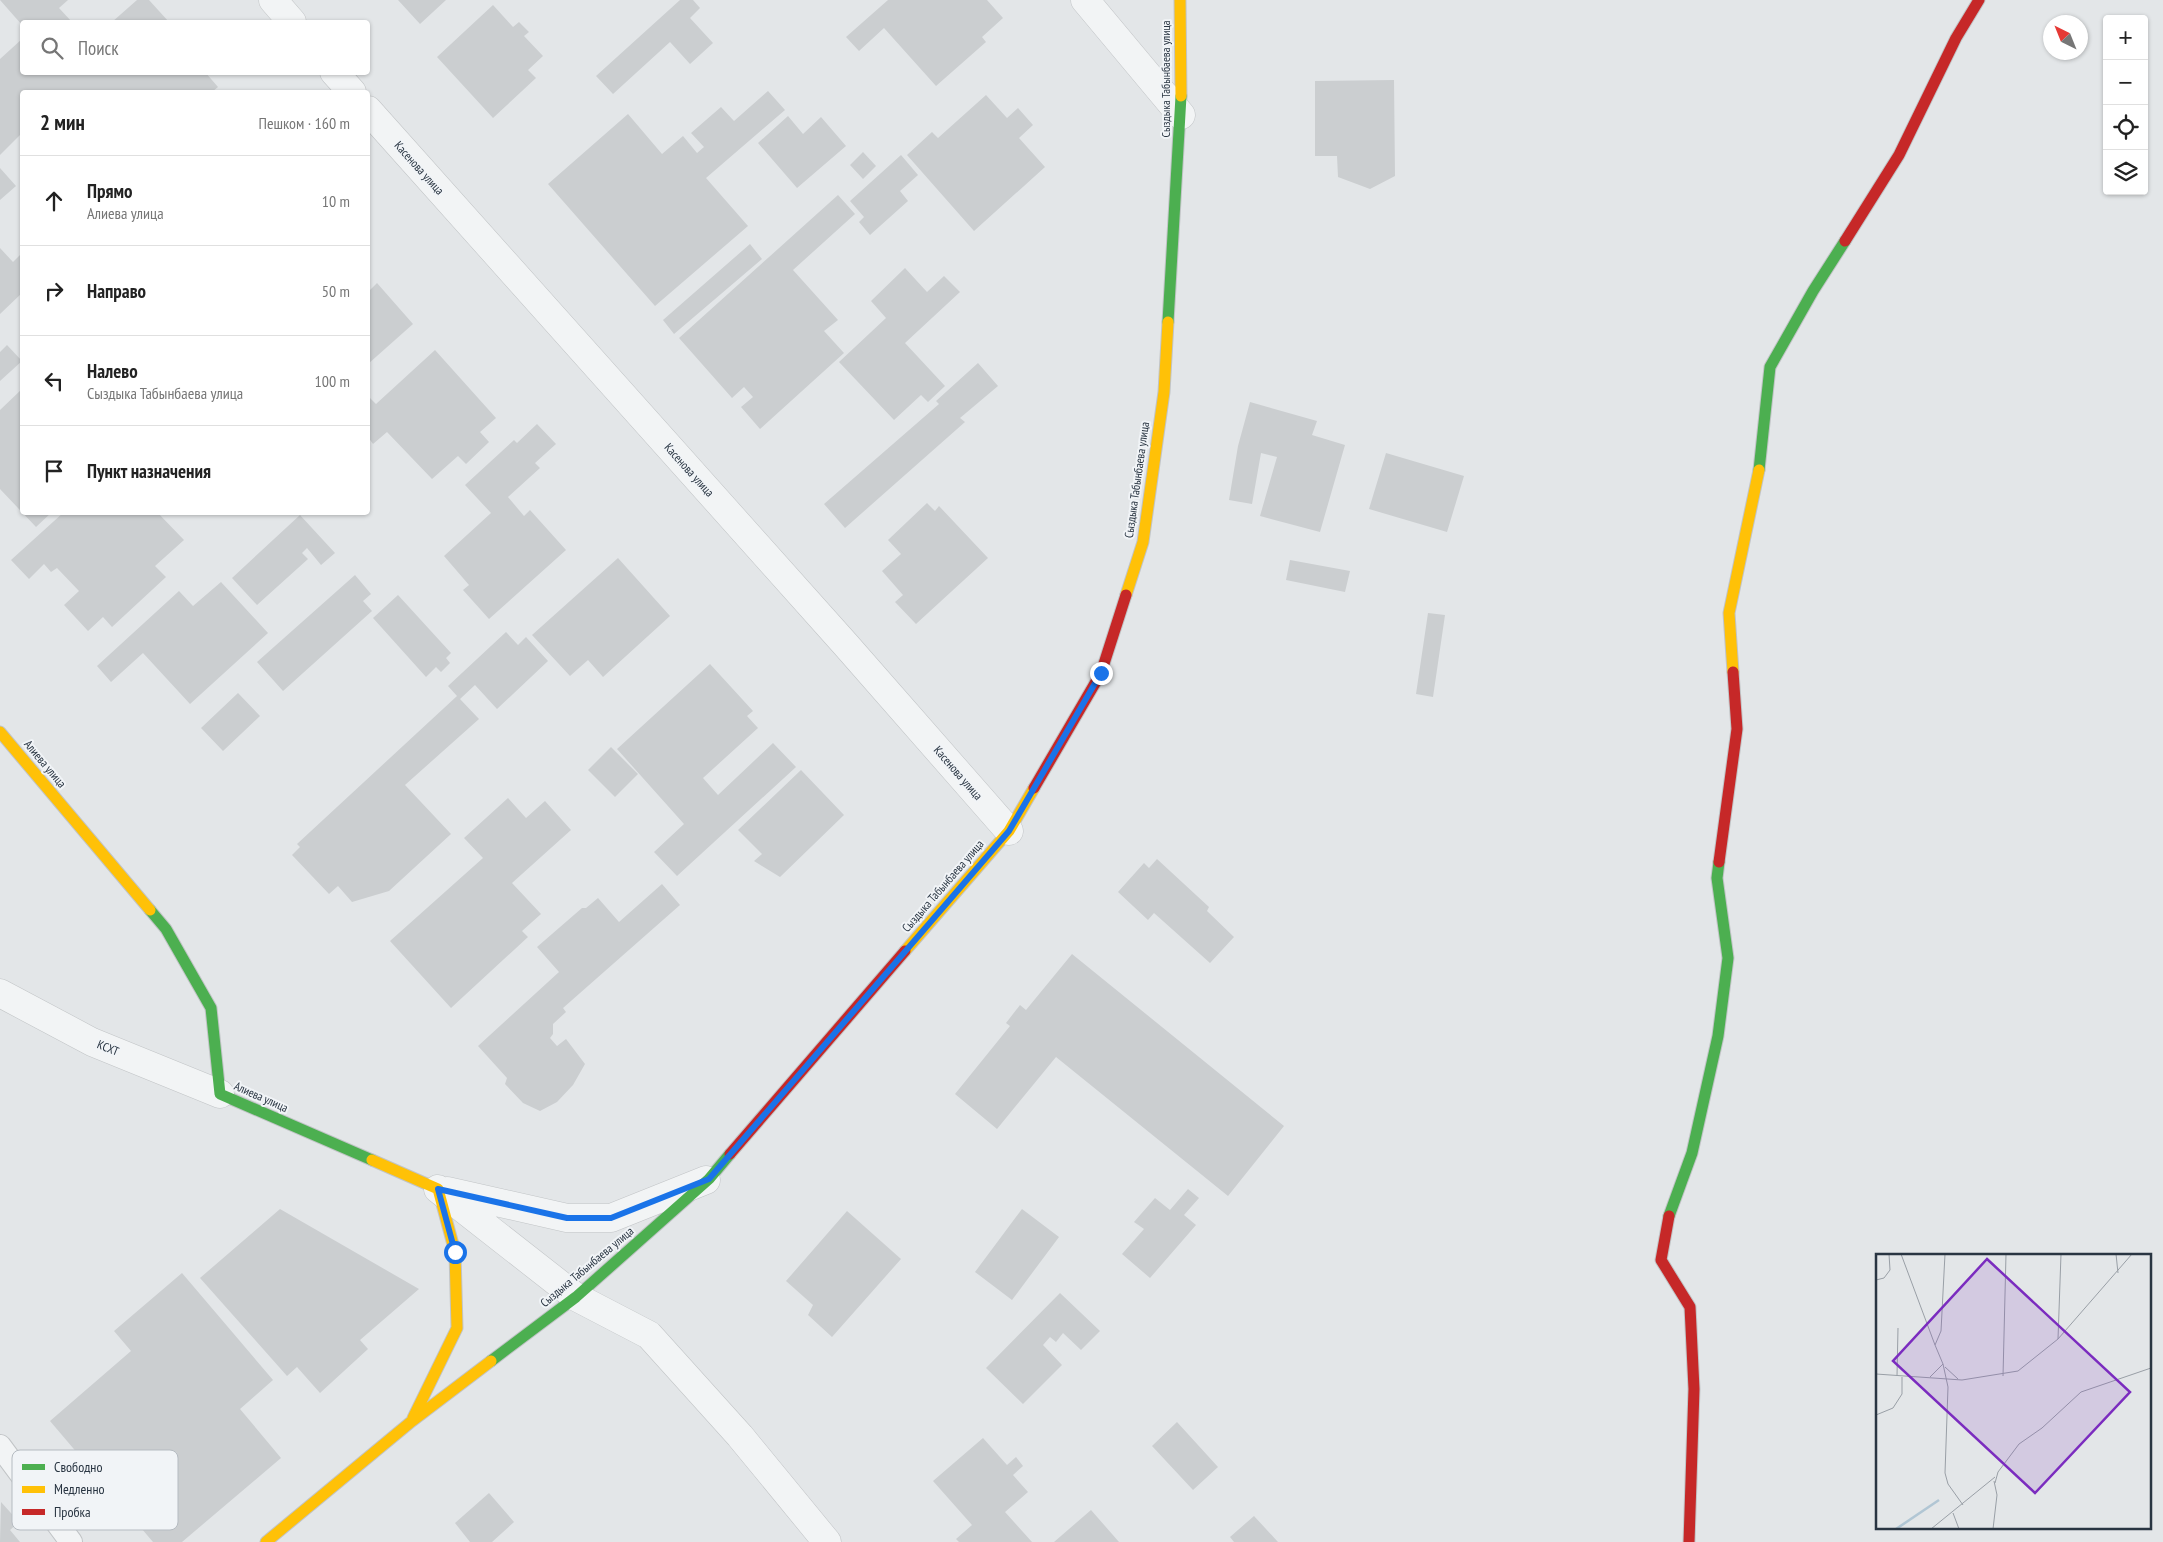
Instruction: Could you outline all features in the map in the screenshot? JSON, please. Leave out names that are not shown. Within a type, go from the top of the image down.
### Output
[{"type":"street","points":[[273,0],[290,20]]},
{"type":"street","points":[[1085,0],[1181,115]]},
{"type":"street","name":"Сыздыка Табынбаева улица","points":[[266,1542],[412,1421],[576,1297],[709,1179],[1009,831],[1101,673],[1143,542],[1164,392],[1181,115],[1180,0]]},
{"type":"street","points":[[1689,1542],[1694,1389],[1690,1307],[1661,1260],[1670,1210],[1692,1153],[1718,1036],[1728,958],[1718,878],[1737,729],[1729,613],[1758,477],[1770,367],[1814,291],[1899,154],[1956,38],[1978,0]]},
{"type":"street","points":[[337,75],[350,90]]},
{"type":"street","name":"Касенова улица","points":[[370,112],[846,645],[1009,831]]},
{"type":"street","name":"Алиева улица","points":[[0,732],[166,929],[211,1008],[220,1094],[438,1189]]},
{"type":"street","name":"КСХТ","points":[[0,993],[92,1042],[220,1094]]},
{"type":"street","points":[[438,1189],[567,1218],[611,1218],[709,1179]]},
{"type":"street","points":[[438,1189],[576,1297],[649,1335],[740,1436],[827,1542]]},
{"type":"street","points":[[412,1421],[456,1328],[455,1252],[438,1189]]},
{"type":"lane","points":[[0,1446],[12,1462]]},
{"type":"lane","points":[[62,1530],[71,1542]]},
{"type":"building","points":[[0,0],[68,0],[59,8],[70,20],[20,20],[20,23]]},
{"type":"building","points":[[137,0],[149,0],[167,20],[114,20]]},
{"type":"building","points":[[398,0],[446,0],[420,24]]},
{"type":"building","points":[[680,0],[693,0],[700,8],[690,18],[713,43],[690,64],[670,42],[613,94],[596,76]]},
{"type":"building","points":[[888,0],[987,0],[1003,18],[982,37],[986,42],[936,86],[884,28],[859,51],[846,37]]},
{"type":"building","points":[[493,5],[513,27],[519,22],[529,32],[524,36],[543,56],[528,70],[536,78],[493,118],[437,57]]},
{"type":"building","points":[[20,41],[20,75],[208,75],[218,87],[214,90],[20,90],[20,135],[0,155],[0,59]]},
{"type":"building","points":[[1394,80],[1395,176],[1370,189],[1338,177],[1337,156],[1315,156],[1315,81]]},
{"type":"building","points":[[768,91],[785,110],[706,178],[748,226],[655,306],[548,184],[628,114],[662,154],[683,136],[697,153],[704,147],[691,133],[721,107],[734,121]]},
{"type":"building","points":[[986,95],[1007,118],[1018,108],[1033,125],[1019,138],[1045,167],[974,231],[907,155],[932,132],[938,138]]},
{"type":"building","points":[[788,116],[803,134],[821,117],[846,146],[797,188],[758,143]]},
{"type":"building","points":[[863,152],[876,166],[863,179],[850,165]]},
{"type":"building","points":[[901,155],[918,175],[900,191],[908,201],[870,235],[859,222],[864,217],[850,201]]},
{"type":"building","points":[[0,168],[16,186],[0,200]]},
{"type":"building","points":[[838,195],[855,214],[793,270],[838,320],[824,331],[844,353],[760,429],[741,407],[753,397],[744,387],[732,398],[679,338]]},
{"type":"building","points":[[750,244],[762,259],[674,334],[663,320]]},
{"type":"building","points":[[0,248],[13,262],[20,255],[20,295],[0,314]]},
{"type":"building","points":[[905,268],[927,292],[944,276],[960,292],[905,343],[945,386],[928,402],[921,395],[894,420],[839,362],[886,318],[871,301]]},
{"type":"building","points":[[377,283],[413,324],[370,362],[370,290]]},
{"type":"building","points":[[7,345],[20,359],[20,363],[0,381],[0,352]]},
{"type":"building","points":[[435,350],[496,418],[480,432],[489,442],[466,464],[458,456],[432,479],[387,432],[373,444],[370,440],[370,398],[376,404]]},
{"type":"building","points":[[978,363],[998,386],[960,418],[965,422],[845,528],[824,504],[939,404],[936,401]]},
{"type":"building","points":[[20,391],[20,510],[0,489],[0,410]]},
{"type":"building","points":[[1250,402],[1317,421],[1312,435],[1345,445],[1320,532],[1260,516],[1277,457],[1261,453],[1252,504],[1229,500],[1238,446]]},
{"type":"building","points":[[537,424],[556,444],[535,463],[540,468],[508,497],[524,516],[530,510],[566,550],[489,619],[463,590],[469,585],[444,556],[491,513],[465,485],[514,440],[517,443]]},
{"type":"building","points":[[1386,453],[1464,476],[1447,532],[1369,509]]},
{"type":"building","points":[[927,503],[935,511],[939,506],[988,558],[916,624],[895,602],[903,595],[882,571],[901,554],[888,540]]},
{"type":"building","points":[[25,515],[49,515],[36,527]]},
{"type":"building","points":[[61,515],[160,515],[184,540],[155,566],[166,577],[112,627],[103,617],[88,631],[64,605],[79,591],[57,568],[51,572],[44,564],[29,579],[11,560]]},
{"type":"building","points":[[300,515],[335,553],[321,565],[307,548],[302,553],[308,559],[257,605],[232,578]]},
{"type":"building","points":[[618,558],[670,616],[603,677],[588,660],[570,676],[532,635]]},
{"type":"building","points":[[1290,560],[1350,571],[1345,592],[1286,580]]},
{"type":"building","points":[[355,575],[371,594],[363,601],[372,611],[283,691],[257,662]]},
{"type":"building","points":[[221,582],[268,633],[190,704],[143,653],[111,682],[97,666],[179,591],[193,606]]},
{"type":"building","points":[[398,595],[451,653],[446,658],[450,663],[441,672],[436,667],[426,677],[373,618]]},
{"type":"building","points":[[1428,613],[1445,615],[1433,697],[1416,694]]},
{"type":"building","points":[[506,632],[518,645],[526,637],[548,661],[497,709],[475,685],[460,699],[479,719],[405,785],[451,834],[389,891],[352,902],[338,886],[329,894],[292,855],[300,847],[297,844],[457,696],[448,686]]},
{"type":"building","points":[[710,664],[753,711],[747,716],[758,728],[703,778],[718,795],[773,743],[796,767],[677,876],[654,852],[684,824],[617,749]]},
{"type":"building","points":[[238,693],[260,716],[223,751],[201,728]]},
{"type":"building","points":[[611,747],[638,774],[615,797],[588,770]]},
{"type":"building","points":[[801,770],[844,815],[780,877],[754,861],[762,854],[738,830]]},
{"type":"building","points":[[508,798],[526,818],[545,801],[571,830],[512,883],[541,914],[522,931],[528,937],[451,1008],[390,941],[483,858],[464,838]]},
{"type":"building","points":[[1157,859],[1209,907],[1207,911],[1234,937],[1210,963],[1154,913],[1148,920],[1118,892],[1144,863],[1149,868]]},
{"type":"building","points":[[662,884],[680,905],[563,1008],[566,1012],[553,1024],[553,1034],[550,1038],[557,1046],[566,1039],[585,1064],[573,1085],[557,1102],[540,1111],[523,1103],[505,1084],[507,1078],[478,1046],[559,972],[537,947],[582,908],[586,908],[598,898],[619,922]]},
{"type":"building","points":[[1072,954],[1284,1126],[1228,1196],[1056,1057],[997,1129],[955,1094],[1010,1026],[1006,1023],[1020,1005],[1026,1010]]},
{"type":"building","points":[[1188,1189],[1199,1198],[1184,1215],[1196,1225],[1150,1278],[1122,1254],[1144,1229],[1134,1222],[1155,1198],[1170,1210]]},
{"type":"building","points":[[280,1209],[419,1289],[360,1340],[368,1349],[320,1393],[297,1367],[287,1376],[200,1278]]},
{"type":"building","points":[[1022,1209],[1059,1237],[1012,1300],[975,1272]]},
{"type":"building","points":[[847,1211],[901,1259],[832,1337],[808,1315],[813,1305],[786,1281]]},
{"type":"building","points":[[182,1273],[273,1380],[240,1409],[281,1458],[182,1542],[153,1542],[143,1530],[178,1530],[178,1450],[75,1450],[50,1421],[131,1351],[114,1331]]},
{"type":"building","points":[[1060,1293],[1100,1331],[1081,1350],[1063,1333],[1056,1342],[1050,1337],[1043,1345],[1062,1365],[1023,1404],[986,1368]]},
{"type":"building","points":[[1177,1422],[1218,1467],[1193,1490],[1152,1446]]},
{"type":"building","points":[[983,1438],[1007,1465],[1016,1457],[1023,1466],[1013,1475],[1028,1492],[1005,1512],[1032,1542],[959,1542],[956,1539],[972,1525],[933,1481]]},
{"type":"building","points":[[489,1493],[514,1522],[492,1542],[470,1542],[455,1523]]},
{"type":"building","points":[[1,1502],[12,1514],[12,1528],[10,1530],[20,1542],[0,1542]]},
{"type":"building","points":[[1091,1510],[1119,1542],[1054,1542]]},
{"type":"building","points":[[1254,1516],[1278,1542],[1234,1542],[1230,1537]]},
{"type":"traffic: fast","points":[[1168,322],[1181,96]]},
{"type":"traffic: fast","points":[[1759,470],[1770,367],[1813,291],[1845,241]]},
{"type":"traffic: fast","points":[[1669,1216],[1692,1153],[1718,1036],[1728,958],[1717,878],[1719,862]]},
{"type":"traffic: fast","points":[[150,910],[166,929],[211,1008],[220,1094],[372,1160]]},
{"type":"traffic: fast","points":[[491,1361],[576,1297],[709,1179],[730,1154]]},
{"type":"traffic: slow","points":[[1180,0],[1181,96]]},
{"type":"traffic: slow","points":[[1126,595],[1143,542],[1164,392],[1168,322]]},
{"type":"traffic: slow","points":[[1733,672],[1729,613],[1759,470]]},
{"type":"traffic: slow","points":[[0,732],[150,910]]},
{"type":"traffic: slow","points":[[905,951],[1009,831],[1034,788]]},
{"type":"traffic: slow","points":[[372,1160],[438,1189],[455,1252],[457,1328],[413,1418]]},
{"type":"traffic: slow","points":[[266,1542],[412,1421],[491,1361]]},
{"type":"traffic: jam","points":[[1845,241],[1899,155],[1956,38],[1979,0]]},
{"type":"traffic: jam","points":[[1034,788],[1101,673],[1126,595]]},
{"type":"traffic: jam","points":[[1719,862],[1737,729],[1733,672]]},
{"type":"traffic: jam","points":[[730,1154],[905,951]]},
{"type":"traffic: jam","points":[[1669,1216],[1661,1260],[1690,1307],[1694,1389],[1689,1542]]},
{"type":"route","points":[[455,1252],[438,1189],[567,1218],[611,1218],[709,1179],[1009,831],[1101,673]]}]
